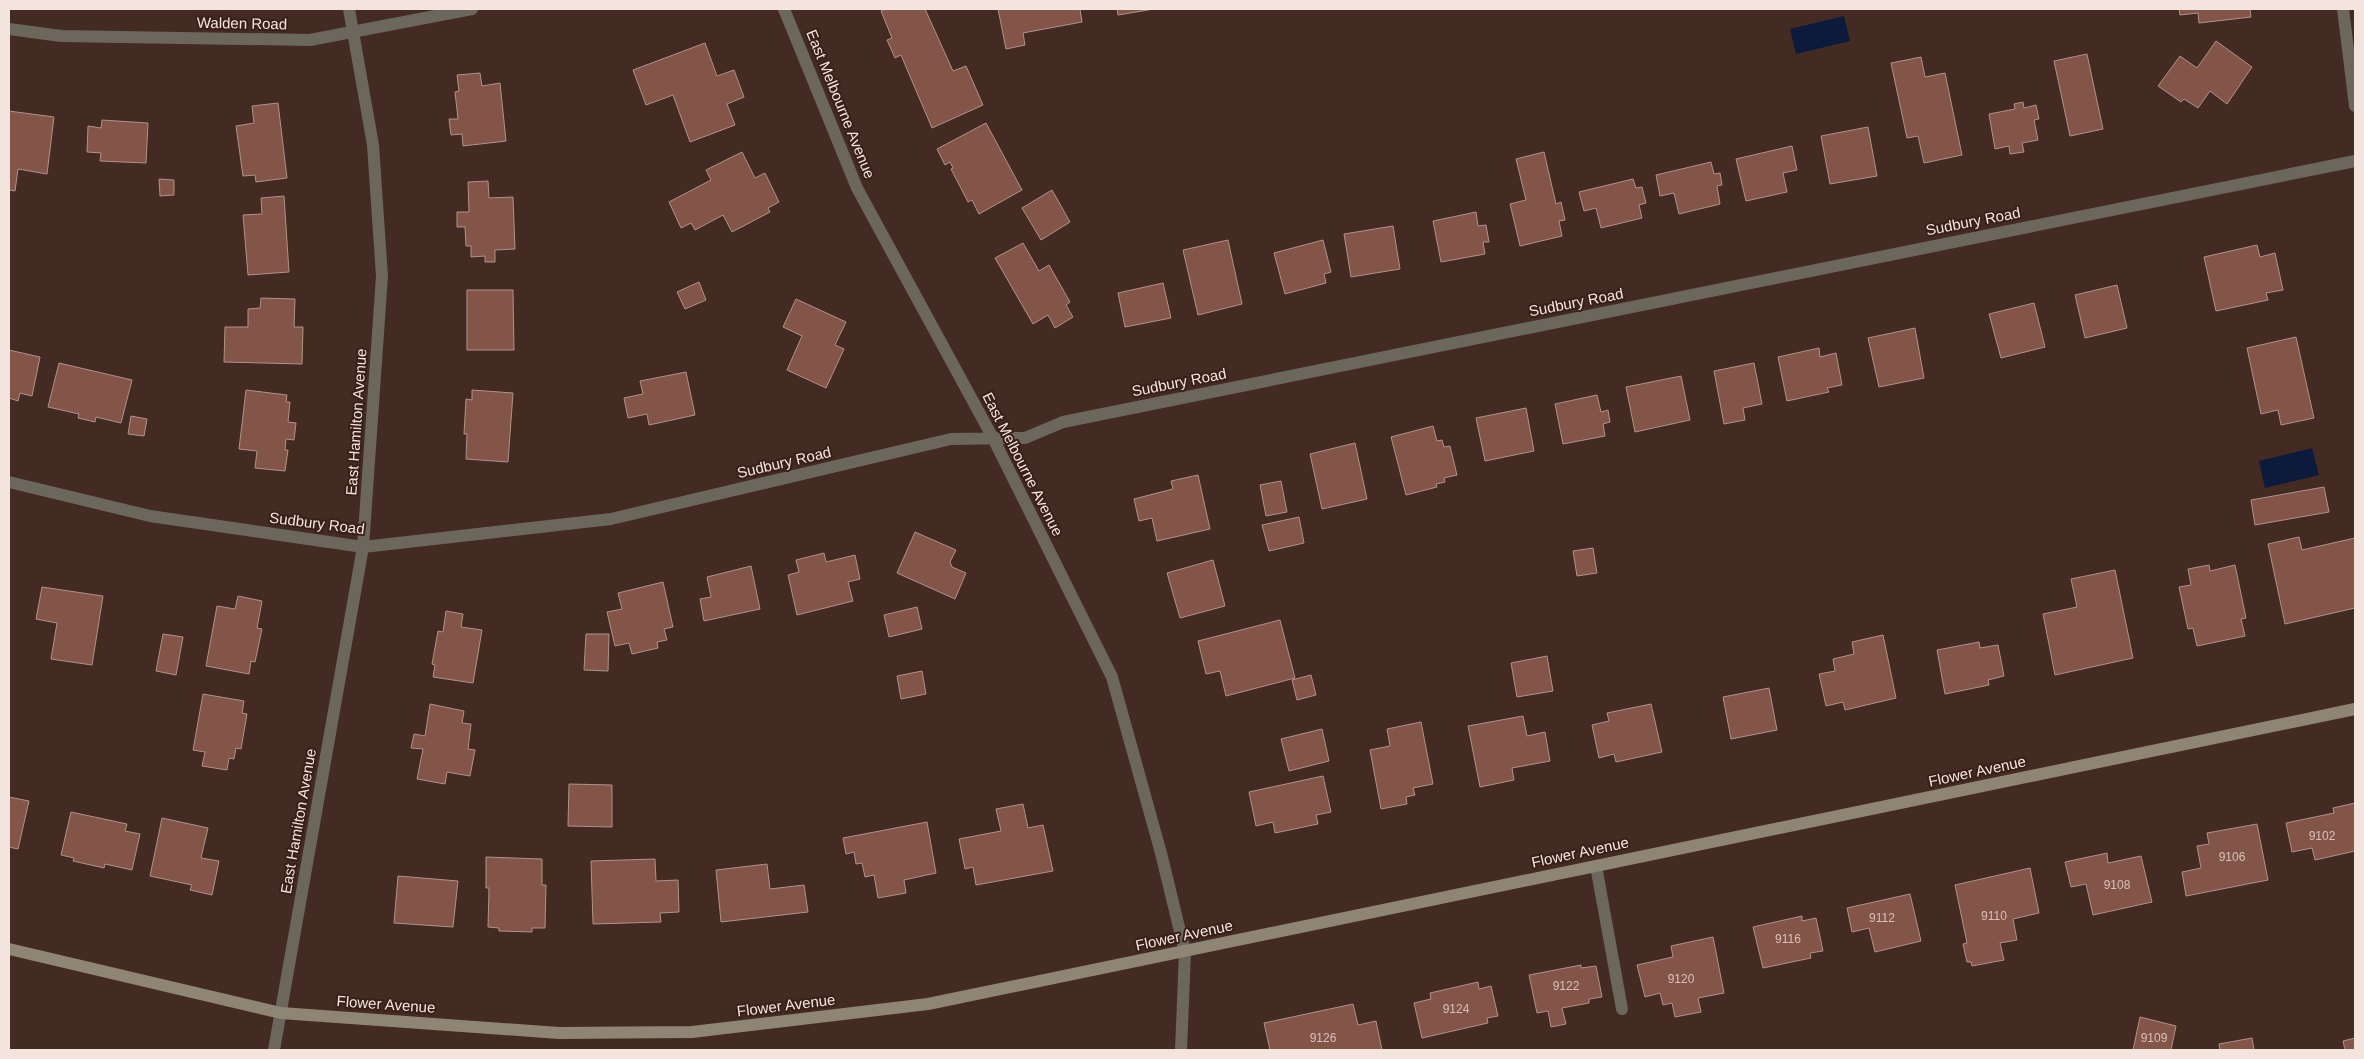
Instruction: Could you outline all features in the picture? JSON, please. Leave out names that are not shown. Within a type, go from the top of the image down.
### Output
[{"type":"street","name":"East Hamilton Avenue","points":[[274,1050],[363,547],[382,276],[373,145],[349,9]]},
{"type":"street","name":"Walden Road","points":[[9,29],[60,36],[310,40],[472,9]]},
{"type":"street","name":"East Melbourne Avenue","points":[[784,9],[857,188],[993,438],[1112,677],[1161,853],[1185,952],[1181,1050]]},
{"type":"street","points":[[2343,9],[2355,106]]},
{"type":"street","name":"Sudbury Road","points":[[9,482],[150,516],[363,547],[611,519],[951,439],[1025,438],[1063,422],[2355,161]]},
{"type":"street","name":"Flower Avenue","points":[[9,949],[281,1012],[558,1033],[692,1032],[928,1004],[2355,709]]},
{"type":"street","points":[[1596,866],[1622,1009]]},
{"type":"water","points":[[1844,16],[1850,41],[1796,54],[1790,29]]},
{"type":"water","points":[[2312,448],[2319,475],[2265,488],[2259,461]]},
{"type":"building","points":[[886,9],[925,9],[953,71],[966,66],[983,105],[932,128],[901,55],[895,58],[887,40],[892,38],[881,11]]},
{"type":"building","points":[[998,9],[1080,9],[1082,22],[1023,33],[1025,45],[1006,49]]},
{"type":"building","points":[[1117,9],[1154,9],[1118,15]]},
{"type":"building","points":[[2179,9],[2250,9],[2251,17],[2199,23],[2198,13],[2180,15]]},
{"type":"building","points":[[2216,41],[2252,67],[2227,104],[2210,91],[2198,108],[2184,99],[2181,102],[2158,86],[2180,56],[2197,68]]},
{"type":"building","points":[[705,43],[717,76],[734,70],[744,97],[727,104],[735,125],[690,142],[673,95],[646,105],[633,70]]},
{"type":"building","points":[[2087,54],[2103,129],[2070,136],[2054,61]]},
{"type":"building","points":[[1921,57],[1925,77],[1945,73],[1962,155],[1924,163],[1918,136],[1907,138],[1891,63]]},
{"type":"building","points":[[480,73],[482,86],[500,83],[506,141],[463,146],[462,134],[451,135],[449,119],[458,119],[455,92],[459,91],[457,75]]},
{"type":"building","points":[[2023,102],[2024,108],[2036,105],[2039,119],[2034,120],[2038,140],[2022,143],[2024,152],[2010,154],[2009,146],[1995,149],[1989,114],[2015,109],[2014,104]]},
{"type":"building","points":[[278,103],[287,178],[256,182],[255,175],[243,176],[236,126],[254,123],[252,106]]},
{"type":"building","points":[[9,111],[54,117],[47,174],[18,169],[15,191],[9,190]]},
{"type":"building","points":[[102,120],[148,123],[146,163],[100,161],[101,153],[87,152],[88,126],[101,128]]},
{"type":"building","points":[[986,123],[1022,190],[979,214],[972,200],[968,202],[951,169],[953,168],[950,162],[945,165],[937,149]]},
{"type":"building","points":[[1868,127],[1877,176],[1830,184],[1821,136]]},
{"type":"building","points":[[1792,146],[1797,170],[1783,173],[1787,192],[1746,201],[1736,159]]},
{"type":"building","points":[[742,152],[755,178],[765,173],[779,202],[768,208],[770,212],[732,232],[723,215],[695,230],[691,223],[681,228],[669,202],[711,180],[706,170]]},
{"type":"building","points":[[1544,152],[1556,204],[1561,202],[1565,220],[1559,221],[1562,236],[1520,246],[1510,204],[1526,200],[1516,159]]},
{"type":"building","points":[[1711,162],[1714,174],[1720,173],[1722,185],[1717,186],[1720,204],[1679,214],[1674,193],[1660,196],[1656,175]]},
{"type":"building","points":[[159,179],[174,180],[174,195],[160,196]]},
{"type":"building","points":[[1633,179],[1636,188],[1642,187],[1646,203],[1639,205],[1642,218],[1601,228],[1596,208],[1584,211],[1579,192]]},
{"type":"building","points":[[488,181],[489,198],[513,197],[515,249],[495,250],[495,262],[485,262],[485,256],[471,257],[471,246],[466,246],[465,227],[457,227],[457,212],[469,212],[468,182]]},
{"type":"building","points":[[1052,190],[1070,222],[1041,240],[1022,208]]},
{"type":"building","points":[[284,196],[289,272],[248,275],[243,215],[262,214],[261,198]]},
{"type":"building","points":[[1476,212],[1478,226],[1486,225],[1489,242],[1483,242],[1485,254],[1441,262],[1433,221]]},
{"type":"building","points":[[1393,226],[1400,269],[1351,277],[1344,234]]},
{"type":"building","points":[[1228,240],[1242,304],[1198,315],[1183,250]]},
{"type":"building","points":[[1323,240],[1331,272],[1324,274],[1326,283],[1285,294],[1274,253]]},
{"type":"building","points":[[1023,243],[1039,271],[1049,265],[1070,302],[1066,305],[1073,317],[1055,328],[1048,315],[1033,324],[995,258]]},
{"type":"building","points":[[2257,245],[2260,257],[2275,253],[2283,290],[2266,293],[2268,300],[2216,311],[2204,257]]},
{"type":"building","points":[[699,282],[706,300],[685,309],[677,292]]},
{"type":"building","points":[[1163,283],[1171,318],[1125,327],[1118,293]]},
{"type":"building","points":[[2117,285],[2127,328],[2085,338],[2075,295]]},
{"type":"building","points":[[467,290],[513,290],[514,350],[467,350]]},
{"type":"building","points":[[261,298],[295,299],[294,327],[303,327],[302,364],[224,362],[225,327],[248,327],[248,309],[260,308]]},
{"type":"building","points":[[796,299],[846,322],[835,345],[844,349],[826,388],[787,370],[802,336],[783,327]]},
{"type":"building","points":[[2034,303],[2045,347],[2001,358],[1989,314]]},
{"type":"building","points":[[1915,328],[1924,378],[1879,387],[1868,338]]},
{"type":"building","points":[[2296,337],[2314,418],[2281,425],[2278,410],[2261,414],[2247,348]]},
{"type":"building","points":[[1819,348],[1820,357],[1836,353],[1842,385],[1827,388],[1829,392],[1787,401],[1778,357]]},
{"type":"building","points":[[9,350],[40,357],[32,396],[20,393],[18,401],[9,398]]},
{"type":"building","points":[[59,363],[132,380],[121,423],[96,417],[95,422],[78,418],[79,414],[48,407]]},
{"type":"building","points":[[1754,363],[1762,404],[1743,408],[1745,420],[1724,424],[1714,371]]},
{"type":"building","points":[[686,372],[695,415],[649,425],[647,414],[628,418],[624,398],[643,394],[640,381]]},
{"type":"building","points":[[1681,376],[1690,420],[1635,432],[1626,387]]},
{"type":"building","points":[[246,390],[287,395],[286,402],[290,402],[288,422],[296,423],[294,440],[286,439],[285,450],[288,450],[285,471],[255,468],[257,451],[239,449]]},
{"type":"building","points":[[472,390],[513,393],[508,462],[466,459],[467,434],[464,434],[466,399],[472,400]]},
{"type":"building","points":[[1597,395],[1601,412],[1608,410],[1610,422],[1603,424],[1605,436],[1563,444],[1555,404]]},
{"type":"building","points":[[1526,408],[1534,451],[1485,461],[1476,418]]},
{"type":"building","points":[[131,416],[147,419],[144,436],[128,434]]},
{"type":"building","points":[[1433,426],[1437,441],[1442,440],[1444,447],[1450,446],[1457,475],[1444,478],[1445,482],[1436,484],[1437,487],[1406,495],[1391,437]]},
{"type":"building","points":[[1355,443],[1367,499],[1322,509],[1310,454]]},
{"type":"building","points":[[1198,475],[1210,529],[1157,541],[1152,518],[1139,521],[1134,499],[1173,489],[1171,481]]},
{"type":"building","points":[[1281,481],[1287,512],[1266,516],[1260,485]]},
{"type":"building","points":[[2324,487],[2329,512],[2255,525],[2251,500]]},
{"type":"building","points":[[1299,517],[1304,543],[1269,551],[1262,525]]},
{"type":"building","points":[[915,532],[956,550],[950,562],[952,567],[966,573],[955,599],[897,573]]},
{"type":"building","points":[[2299,537],[2302,550],[2355,538],[2355,608],[2285,624],[2268,544]]},
{"type":"building","points":[[1593,548],[1597,573],[1577,576],[1573,551]]},
{"type":"building","points":[[824,553],[826,562],[855,555],[860,579],[848,582],[853,601],[797,615],[788,575],[799,572],[796,560]]},
{"type":"building","points":[[1213,560],[1225,606],[1180,618],[1167,573]]},
{"type":"building","points":[[2209,565],[2210,571],[2235,565],[2246,618],[2241,619],[2245,636],[2197,646],[2193,628],[2188,629],[2179,587],[2191,585],[2188,569]]},
{"type":"building","points":[[751,566],[760,609],[704,621],[700,599],[711,597],[707,577]]},
{"type":"building","points":[[2115,570],[2133,658],[2055,675],[2043,614],[2077,607],[2071,579]]},
{"type":"building","points":[[663,582],[673,627],[664,629],[667,640],[657,642],[658,648],[632,654],[629,643],[615,646],[607,612],[622,609],[618,593]]},
{"type":"building","points":[[42,587],[103,596],[92,665],[51,659],[57,623],[36,619]]},
{"type":"building","points":[[238,596],[262,601],[257,628],[262,629],[255,662],[251,661],[249,674],[206,666],[217,606],[235,609]]},
{"type":"building","points":[[917,607],[922,629],[889,637],[884,615]]},
{"type":"building","points":[[446,611],[463,614],[461,627],[482,630],[473,683],[433,677],[435,665],[432,664],[438,631],[443,632]]},
{"type":"building","points":[[1280,620],[1295,678],[1226,696],[1220,671],[1206,674],[1198,641]]},
{"type":"building","points":[[163,634],[183,637],[176,675],[156,671]]},
{"type":"building","points":[[586,634],[609,634],[608,671],[584,670]]},
{"type":"building","points":[[1883,635],[1896,698],[1845,710],[1843,702],[1826,706],[1819,674],[1835,671],[1833,659],[1854,654],[1852,642]]},
{"type":"building","points":[[1979,642],[1980,648],[1998,645],[2004,676],[1988,680],[1989,685],[1945,694],[1937,650]]},
{"type":"building","points":[[1547,656],[1553,691],[1517,697],[1511,663]]},
{"type":"building","points":[[922,671],[926,694],[901,699],[897,676]]},
{"type":"building","points":[[1311,675],[1316,695],[1297,700],[1292,680]]},
{"type":"building","points":[[1769,688],[1777,730],[1731,739],[1723,697]]},
{"type":"building","points":[[203,694],[244,701],[242,713],[247,714],[241,749],[236,748],[234,759],[229,758],[227,770],[202,766],[205,752],[193,750]]},
{"type":"building","points":[[430,704],[464,711],[462,723],[471,724],[468,749],[475,750],[470,776],[447,772],[445,784],[417,779],[423,749],[411,748],[414,734],[425,736]]},
{"type":"building","points":[[1651,704],[1662,752],[1616,762],[1614,754],[1599,758],[1592,725],[1609,721],[1607,713]]},
{"type":"building","points":[[1523,716],[1527,736],[1545,732],[1550,761],[1512,768],[1514,780],[1480,787],[1468,726]]},
{"type":"building","points":[[1421,722],[1433,784],[1413,788],[1415,795],[1406,797],[1407,804],[1381,809],[1370,750],[1390,746],[1387,729]]},
{"type":"building","points":[[1322,729],[1329,761],[1289,771],[1281,739]]},
{"type":"building","points":[[1323,776],[1331,812],[1316,815],[1318,824],[1275,833],[1273,822],[1256,826],[1249,792]]},
{"type":"building","points":[[569,784],[612,785],[612,827],[568,826]]},
{"type":"building","points":[[9,797],[29,801],[18,849],[9,847]]},
{"type":"building","points":[[2355,803],[2355,851],[2315,860],[2312,848],[2292,852],[2286,823],[2334,813],[2333,808]]},
{"type":"building","points":[[1023,804],[1028,828],[1043,825],[1053,871],[976,885],[973,867],[965,869],[959,839],[1001,831],[996,809]]},
{"type":"building","points":[[71,812],[127,824],[125,831],[140,834],[132,870],[105,864],[104,868],[73,861],[74,858],[61,855]]},
{"type":"building","points":[[162,818],[208,828],[201,858],[219,861],[212,895],[190,890],[192,885],[150,876]]},
{"type":"building","points":[[927,822],[936,873],[904,880],[906,893],[878,898],[874,875],[865,877],[862,863],[856,864],[854,852],[846,854],[843,838]]},
{"type":"building","points":[[2257,824],[2268,880],[2186,896],[2182,872],[2201,868],[2197,846],[2209,844],[2207,833]]},
{"type":"building","points":[[2107,853],[2108,863],[2141,856],[2152,902],[2093,915],[2086,884],[2071,887],[2065,862]]},
{"type":"building","points":[[486,857],[542,859],[542,885],[546,885],[545,928],[532,928],[532,932],[499,931],[499,928],[488,927],[489,888],[486,888]]},
{"type":"building","points":[[655,859],[656,881],[678,880],[679,912],[660,913],[661,922],[593,924],[591,861]]},
{"type":"building","points":[[767,864],[770,889],[804,885],[808,912],[721,922],[716,870]]},
{"type":"building","points":[[2030,868],[2039,913],[2013,919],[2017,940],[2000,943],[2004,960],[1972,966],[1971,962],[1967,962],[1963,944],[1967,943],[1955,885]]},
{"type":"building","points":[[398,876],[458,881],[453,927],[394,923]]},
{"type":"building","points":[[1910,894],[1921,941],[1875,952],[1869,928],[1852,932],[1847,908]]},
{"type":"building","points":[[1802,916],[1802,921],[1816,918],[1823,951],[1810,953],[1811,958],[1763,968],[1753,927]]},
{"type":"building","points":[[1713,937],[1724,993],[1698,998],[1701,1012],[1675,1017],[1672,1003],[1663,1005],[1660,993],[1645,997],[1637,965],[1673,957],[1671,946]]},
{"type":"building","points":[[1581,965],[1581,968],[1596,966],[1602,997],[1589,999],[1589,1003],[1562,1008],[1566,1024],[1551,1027],[1548,1011],[1537,1013],[1529,975]]},
{"type":"building","points":[[1478,982],[1479,989],[1491,986],[1498,1016],[1487,1018],[1488,1023],[1422,1038],[1414,1003],[1431,999],[1430,993]]},
{"type":"building","points":[[1353,1004],[1358,1025],[1376,1021],[1382,1050],[1270,1050],[1264,1023]]},
{"type":"building","points":[[2140,1017],[2176,1026],[2171,1050],[2133,1050]]},
{"type":"building","points":[[2252,1038],[2254,1050],[2220,1050],[2219,1044]]},
{"type":"building","points":[[2355,1038],[2355,1050],[2345,1050],[2343,1041]]}]
